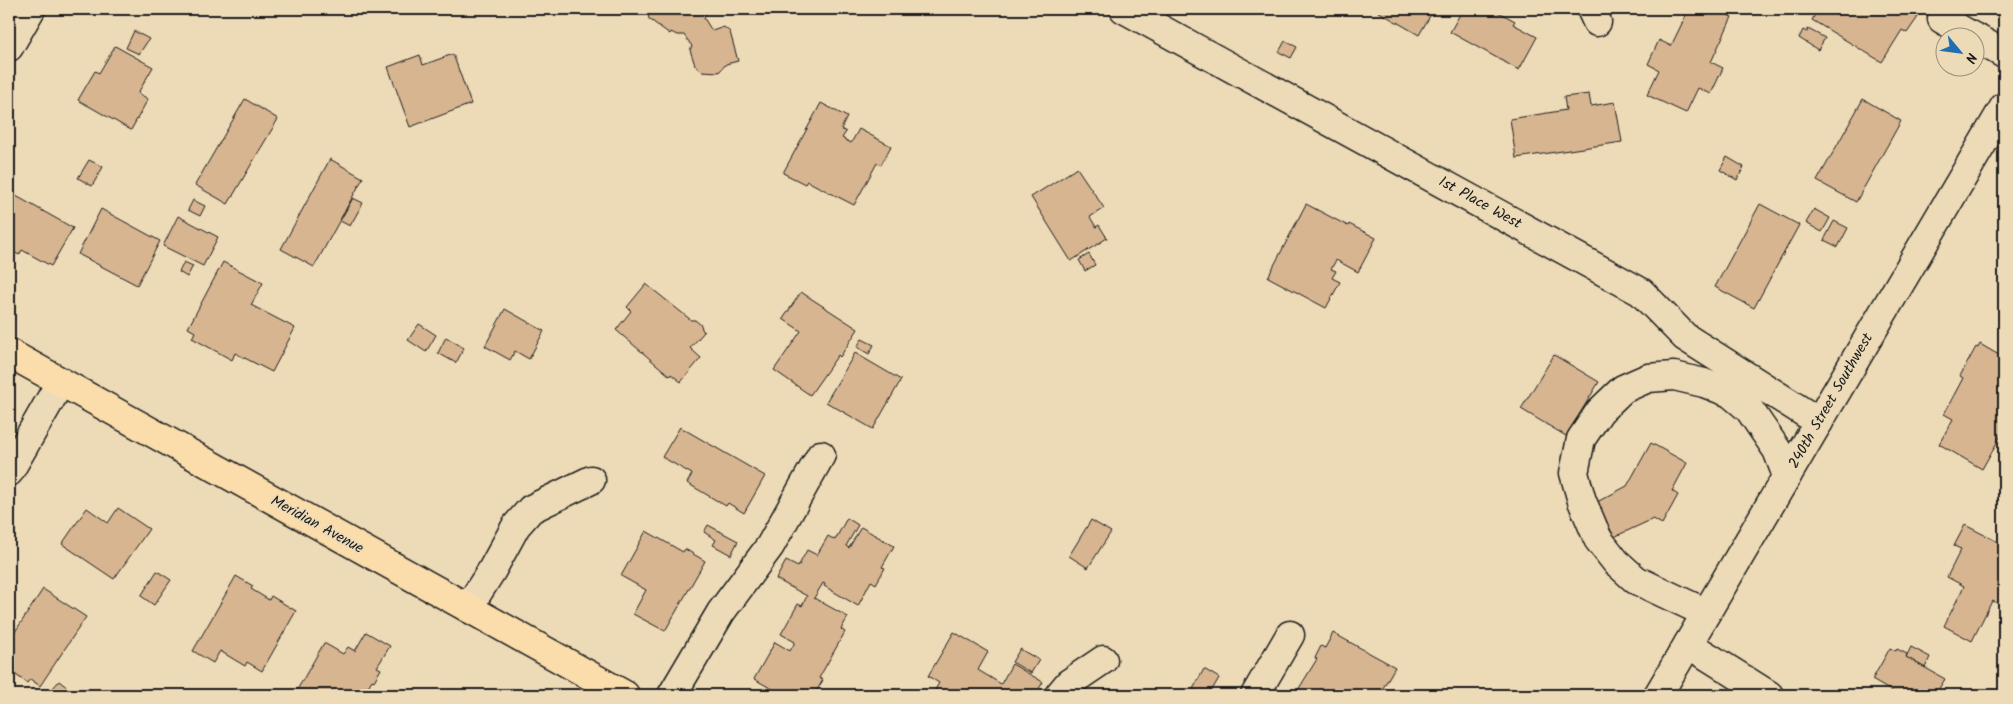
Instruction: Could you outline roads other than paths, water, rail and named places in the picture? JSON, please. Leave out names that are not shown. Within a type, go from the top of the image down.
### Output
[{"type":"main road","name":"Meridian Avenue","points":[[9,353],[625,695]]},
{"type":"street","points":[[9,47],[31,9]]},
{"type":"street","name":"1st Place West","points":[[1124,9],[1641,292],[1685,337],[1819,422]]},
{"type":"street","points":[[1942,19],[1958,28]]},
{"type":"street","points":[[1986,44],[2004,54]]},
{"type":"street","name":"240th Street Southwest","points":[[1658,695],[2004,107]]},
{"type":"street","points":[[1706,613],[1636,580],[1616,562],[1598,540],[1582,501],[1574,473],[1581,439],[1600,411],[1623,389],[1648,378],[1674,376],[1704,383],[1730,393],[1749,409],[1776,450],[1787,476]]},
{"type":"street","points":[[9,472],[60,383]]},
{"type":"street","points":[[672,695],[721,612],[770,546],[821,455]]},
{"type":"street","points":[[468,608],[492,570],[516,526],[531,509],[591,480]]},
{"type":"street","points":[[1254,695],[1290,635]]},
{"type":"street","points":[[1688,644],[1769,695]]},
{"type":"street","points":[[1059,695],[1069,683],[1103,660]]}]
